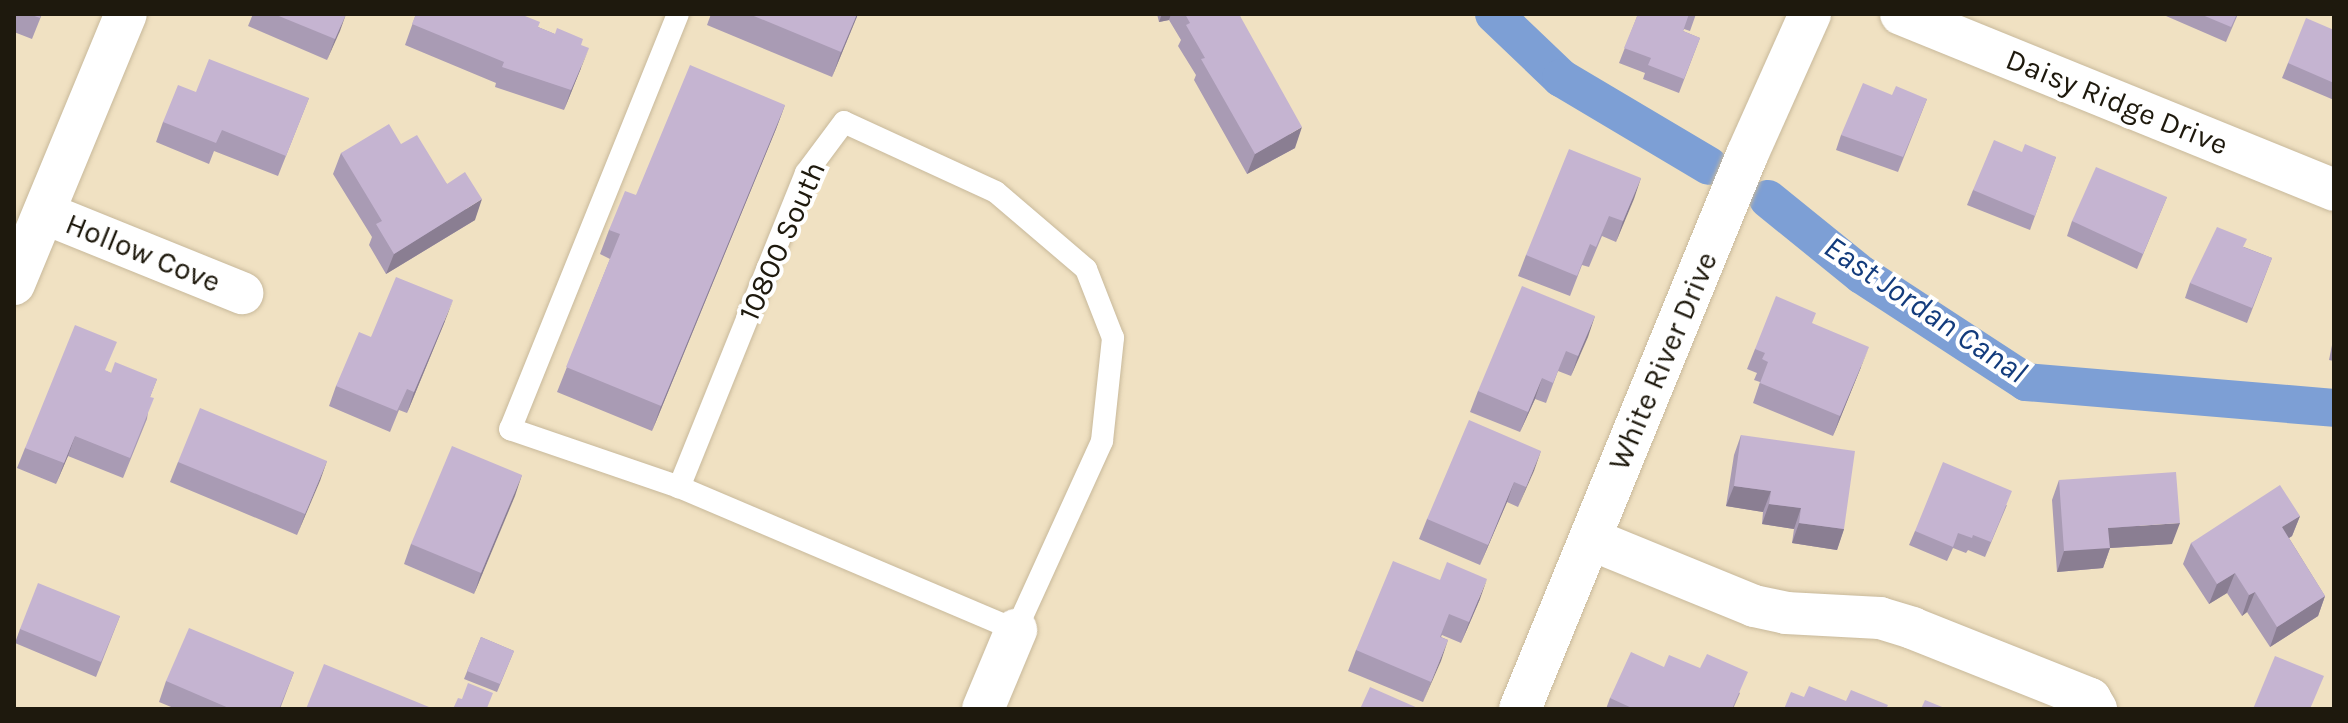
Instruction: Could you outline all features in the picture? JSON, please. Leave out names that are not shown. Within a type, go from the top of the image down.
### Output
[{"type":"street","points":[[14,284],[126,14]]},
{"type":"street","name":"White River Drive","points":[[1520,709],[1747,155],[1810,14]]},
{"type":"street","name":"Daisy Ridge Drive","points":[[1901,14],[2334,190]]},
{"type":"street","name":"Hollow Cove","points":[[44,213],[242,293]]},
{"type":"street","points":[[1590,539],[1754,606],[1786,613],[1864,616],[1912,628],[2090,699],[2096,709]]},
{"type":"street","name":"10800 South","points":[[983,709],[1016,630]]},
{"type":"lane","points":[[678,14],[510,429],[679,487],[1016,630]]},
{"type":"lane","name":"10800 South","points":[[679,487],[806,173],[844,122],[996,192],[1086,269],[1113,338],[1102,441],[1016,630]]},
{"type":"building","points":[[274,14],[346,14],[335,39]]},
{"type":"building","points":[[416,14],[520,14],[540,22],[538,27],[555,34],[557,28],[583,39],[581,45],[589,48],[571,90],[502,67],[504,62],[412,24]]},
{"type":"building","points":[[749,14],[857,14],[841,52]]},
{"type":"building","points":[[1185,14],[1239,14],[1302,127],[1255,154],[1201,59],[1205,58],[1186,25],[1190,23]]},
{"type":"building","points":[[1638,14],[1689,14],[1683,31],[1700,38],[1684,79],[1648,65],[1651,58],[1624,48]]},
{"type":"building","points":[[2200,14],[2237,14],[2231,27]]},
{"type":"building","points":[[2306,18],[2334,30],[2334,83],[2288,63]]},
{"type":"building","points":[[209,59],[309,98],[286,156],[222,130],[216,143],[163,122],[178,85],[196,92]]},
{"type":"building","points":[[690,65],[785,105],[661,406],[566,367],[620,234],[609,230],[625,191],[636,195]]},
{"type":"building","points":[[1863,83],[1892,95],[1896,86],[1927,99],[1903,157],[1841,135]]},
{"type":"building","points":[[389,124],[401,144],[417,135],[447,184],[465,172],[482,199],[394,254],[376,224],[382,221],[341,153]]},
{"type":"building","points":[[1994,140],[2022,152],[2025,144],[2056,157],[2035,216],[1973,190]]},
{"type":"building","points":[[1569,149],[1641,178],[1623,221],[1609,216],[1596,247],[1590,244],[1577,276],[1526,255]]},
{"type":"building","points":[[2096,167],[2167,197],[2143,254],[2072,221]]},
{"type":"building","points":[[2217,227],[2247,239],[2243,247],[2272,258],[2252,308],[2190,283]]},
{"type":"building","points":[[396,277],[453,300],[414,392],[407,389],[397,411],[336,386],[359,332],[371,337]]},
{"type":"building","points":[[1522,286],[1595,316],[1578,356],[1566,351],[1553,383],[1542,378],[1528,412],[1478,391]]},
{"type":"building","points":[[1776,296],[1816,313],[1812,323],[1869,347],[1840,416],[1760,383],[1768,362],[1762,359],[1765,353],[1755,349]]},
{"type":"building","points":[[75,325],[117,342],[105,370],[111,373],[115,362],[157,379],[150,397],[154,398],[130,458],[75,436],[64,463],[25,448]]},
{"type":"building","points":[[200,408],[327,461],[305,514],[178,462]]},
{"type":"building","points":[[1469,420],[1541,451],[1526,487],[1514,482],[1488,545],[1427,519]]},
{"type":"building","points":[[1741,435],[1855,451],[1844,529],[1799,523],[1801,508],[1769,504],[1771,491],[1734,486]]},
{"type":"building","points":[[452,446],[522,475],[481,573],[411,544]]},
{"type":"building","points":[[1943,462],[2012,491],[1991,542],[1958,533],[1953,547],[1915,531]]},
{"type":"building","points":[[2176,472],[2180,523],[2108,528],[2110,548],[2064,551],[2059,480]]},
{"type":"building","points":[[2280,485],[2300,516],[2282,527],[2325,596],[2277,627],[2255,592],[2249,595],[2235,573],[2217,584],[2191,543]]},
{"type":"building","points":[[1393,561],[1440,580],[1447,562],[1487,579],[1469,622],[1449,614],[1440,637],[1448,640],[1431,682],[1356,650]]},
{"type":"building","points":[[38,583],[120,616],[101,662],[20,629]]},
{"type":"building","points":[[189,628],[294,672],[279,709],[231,709],[166,681]]},
{"type":"building","points":[[481,637],[514,651],[500,684],[467,671]]},
{"type":"building","points":[[1631,652],[1664,667],[1669,655],[1700,668],[1707,654],[1748,672],[1732,709],[1634,709],[1610,698]]},
{"type":"building","points":[[2275,656],[2324,676],[2310,709],[2253,709]]},
{"type":"building","points":[[324,664],[429,707],[306,709]]},
{"type":"building","points":[[468,683],[493,693],[489,709],[453,709],[458,698],[462,699]]},
{"type":"building","points":[[1809,686],[1846,701],[1851,690],[1888,705],[1886,709],[1784,709],[1791,692],[1804,697]]},
{"type":"building","points":[[1370,687],[1420,709],[1360,709]]},
{"type":"building","points":[[1925,700],[1947,709],[1921,709]]},
{"type":"waterway","name":"East Jordan Canal","points":[[1494,14],[1561,78],[1709,166]]},
{"type":"waterway","name":"East Jordan Canal","points":[[1768,199],[1862,275],[2026,382],[2334,408]]}]
